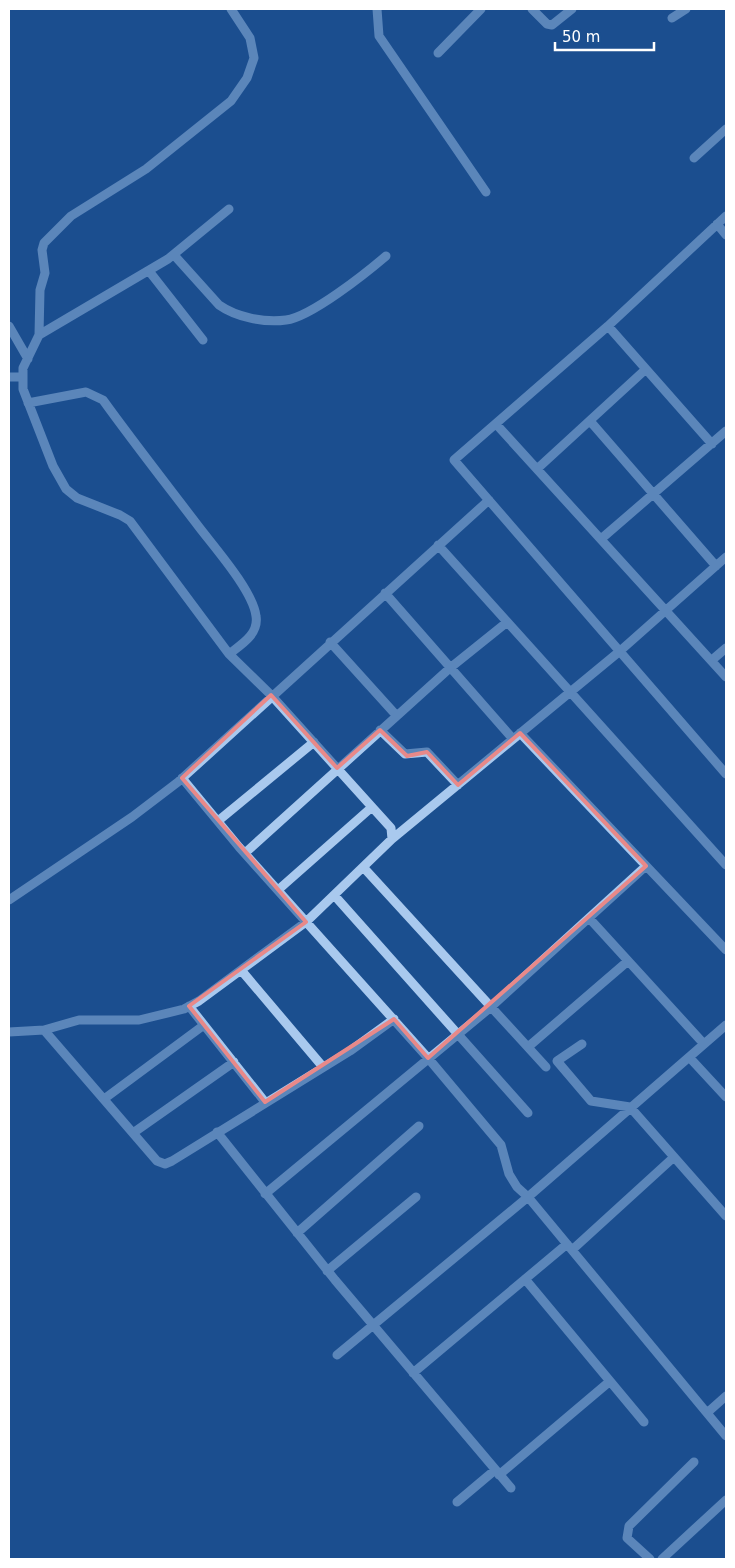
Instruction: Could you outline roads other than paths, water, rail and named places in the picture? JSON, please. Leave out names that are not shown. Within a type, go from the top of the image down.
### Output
[{"type":"street","points":[[232,9],[250,38],[254,58],[247,78],[231,101],[146,169],[71,216],[44,243],[42,250],[45,273],[40,290],[39,335],[22,377],[22,389],[53,466],[66,489],[77,498],[120,514],[130,521],[229,654],[271,695],[391,828],[392,839]]},
{"type":"street","points":[[377,9],[379,36],[486,192]]},
{"type":"street","points":[[438,54],[481,9]]},
{"type":"street","points":[[532,9],[547,24],[552,25],[572,9]]},
{"type":"street","points":[[672,18],[686,9]]},
{"type":"street","points":[[694,158],[726,129]]},
{"type":"street","points":[[39,335],[149,271],[174,254],[228,209]]},
{"type":"street","points":[[726,216],[608,326],[454,460],[726,774]]},
{"type":"street","points":[[717,224],[726,235]]},
{"type":"street","points":[[174,254],[219,305],[228,311],[251,319],[286,320],[310,311],[386,256]]},
{"type":"street","points":[[149,271],[203,340]]},
{"type":"street","points":[[9,326],[28,359]]},
{"type":"street","points":[[608,326],[712,444]]},
{"type":"street","points":[[537,470],[646,369]]},
{"type":"street","points":[[9,377],[22,377]]},
{"type":"street","points":[[28,403],[86,392],[103,400],[226,563],[254,604],[257,618],[254,631],[248,639],[229,654]]},
{"type":"street","points":[[590,421],[716,566]]},
{"type":"street","points":[[496,424],[726,677]]},
{"type":"street","points":[[601,539],[726,431]]},
{"type":"street","points":[[9,900],[132,817],[182,778],[271,695],[489,500]]},
{"type":"street","points":[[438,545],[506,623],[726,865]]},
{"type":"street","points":[[9,1032],[44,1030],[79,1020],[139,1020],[189,1006],[306,922],[392,839],[620,651],[726,557]]},
{"type":"street","points":[[385,593],[450,668],[646,866],[726,950]]},
{"type":"street","points":[[245,853],[396,715],[506,623]]},
{"type":"street","points":[[330,642],[396,715]]},
{"type":"street","points":[[712,660],[726,648]]},
{"type":"street","points":[[380,730],[405,754],[423,750],[426,752],[458,785]]},
{"type":"street","points":[[218,821],[314,742]]},
{"type":"street","points":[[182,778],[245,853],[428,1058],[501,1145],[509,1174],[516,1187],[528,1198],[708,1412],[726,1436]]},
{"type":"street","points":[[278,890],[372,807]]},
{"type":"street","points":[[265,1194],[491,1007],[646,866]]},
{"type":"street","points":[[364,868],[546,1067]]},
{"type":"street","points":[[334,896],[528,1113]]},
{"type":"street","points":[[589,918],[704,1044]]},
{"type":"street","points":[[528,1047],[628,961]]},
{"type":"street","points":[[241,970],[323,1067]]},
{"type":"street","points":[[189,1006],[265,1102]]},
{"type":"street","points":[[44,1030],[133,1134],[158,1161],[164,1164],[172,1162],[323,1067],[394,1019]]},
{"type":"street","points":[[104,1099],[204,1025]]},
{"type":"street","points":[[337,1355],[528,1198],[726,1025]]},
{"type":"street","points":[[582,1044],[558,1061],[591,1102],[630,1109],[726,1216]]},
{"type":"street","points":[[689,1057],[726,1097]]},
{"type":"street","points":[[133,1134],[234,1062]]},
{"type":"street","points":[[297,1233],[419,1126]]},
{"type":"street","points":[[217,1132],[372,1326],[511,1488]]},
{"type":"street","points":[[413,1374],[525,1279],[569,1247],[674,1157]]},
{"type":"street","points":[[327,1270],[416,1196]]},
{"type":"street","points":[[525,1279],[644,1422]]},
{"type":"street","points":[[458,1502],[497,1473],[609,1382]]},
{"type":"street","points":[[708,1412],[726,1396]]},
{"type":"street","points":[[650,1559],[627,1538],[628,1526],[694,1462]]},
{"type":"street","points":[[662,1559],[726,1500]]}]
